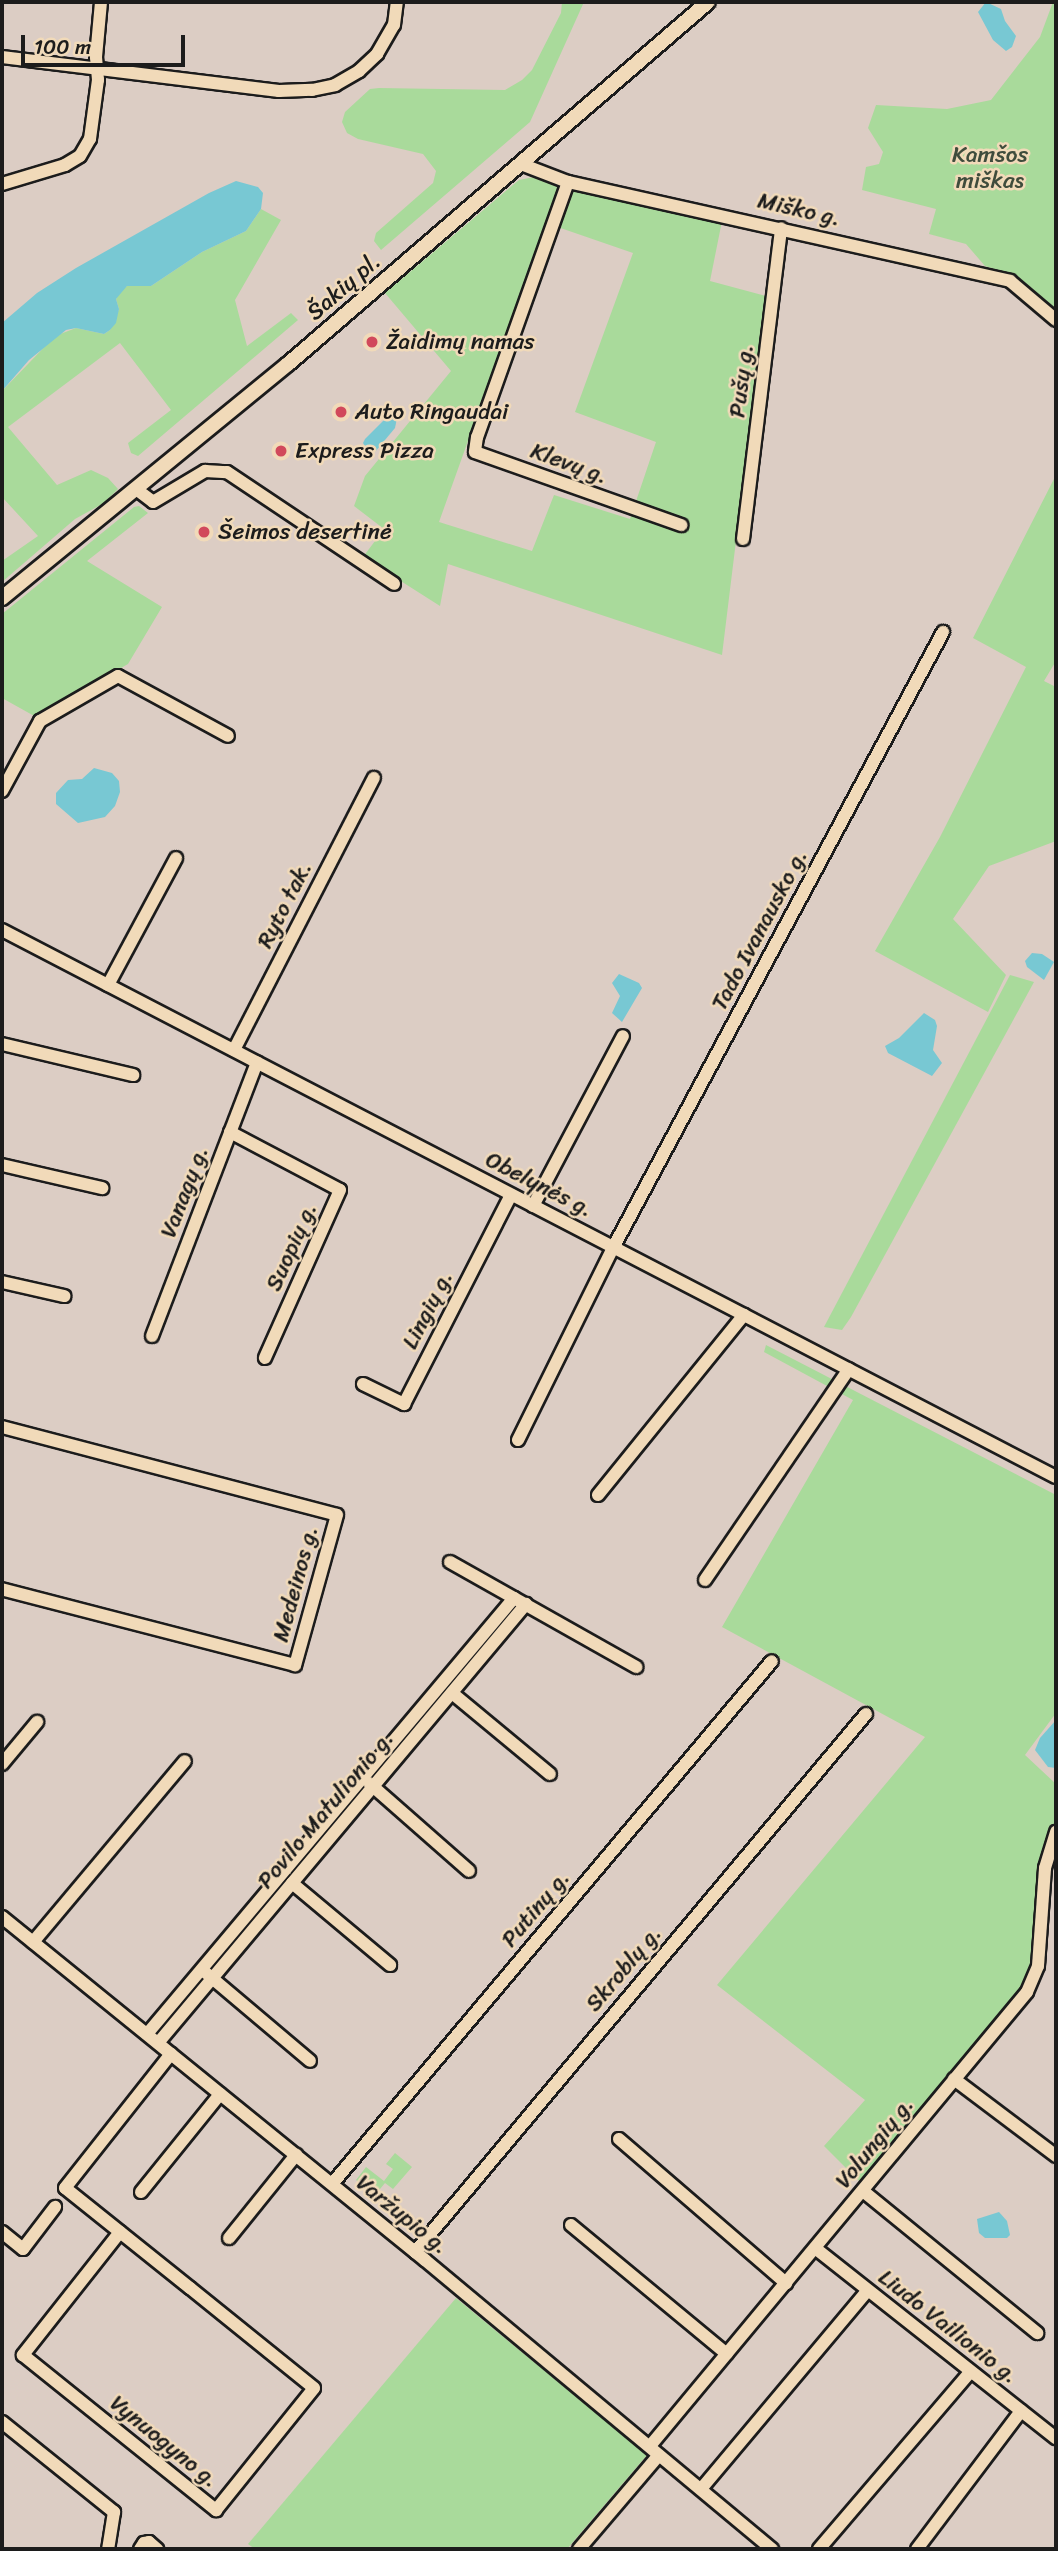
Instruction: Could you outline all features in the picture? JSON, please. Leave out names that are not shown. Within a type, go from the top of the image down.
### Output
[{"type":"main road","name":"Šakių pl.","points":[[2,598],[288,365],[708,2]]},
{"type":"street","points":[[2,184],[65,165],[80,156],[92,130],[101,2]]},
{"type":"street","points":[[2,57],[279,91],[312,90],[334,85],[359,71],[377,54],[394,25],[397,2]]},
{"type":"street","name":"Miško g.","points":[[521,164],[568,182],[1010,281],[1056,320]]},
{"type":"street","name":"Klevų g.","points":[[568,182],[477,438],[475,452],[681,525]]},
{"type":"street","name":"Pušų g.","points":[[743,538],[781,228]]},
{"type":"street","points":[[136,489],[153,502],[205,471],[227,472],[394,584]]},
{"type":"street","name":"Tado Ivanausko g.","points":[[518,1440],[614,1248],[943,632]]},
{"type":"street","points":[[2,792],[40,721],[118,676],[228,736]]},
{"type":"street","name":"Ryto tak.","points":[[234,1051],[374,778]]},
{"type":"street","points":[[108,985],[176,858]]},
{"type":"street","name":"Obelynės g.","points":[[2,930],[1056,1477]]},
{"type":"street","points":[[533,1206],[623,1036]]},
{"type":"street","points":[[2,1044],[133,1075]]},
{"type":"street","name":"Vanagų g.","points":[[152,1336],[257,1062]]},
{"type":"street","name":"Suopių g.","points":[[230,1132],[340,1190],[265,1358]]},
{"type":"street","points":[[2,1165],[102,1188]]},
{"type":"street","name":"Lingių g.","points":[[363,1384],[404,1404],[511,1195]]},
{"type":"street","points":[[2,1282],[64,1296]]},
{"type":"street","points":[[598,1495],[744,1315]]},
{"type":"street","points":[[705,1580],[849,1369]]},
{"type":"street","name":"Medeinos g.","points":[[2,1427],[337,1515],[296,1665],[2,1589]]},
{"type":"street","points":[[450,1562],[636,1667]]},
{"type":"street","name":"Povilo Matulionio g.","points":[[147,2034],[514,1598]]},
{"type":"street","name":"Povilo Matulionio g.","points":[[158,2043],[526,1604]]},
{"type":"street","name":"Putinų g.","points":[[332,2184],[772,1661]]},
{"type":"street","points":[[452,1693],[550,1774]]},
{"type":"street","name":"Skroblų g.","points":[[415,2252],[866,1714]]},
{"type":"street","points":[[2,1764],[37,1722]]},
{"type":"street","points":[[33,1942],[185,1761]]},
{"type":"street","points":[[363,1777],[469,1871]]},
{"type":"street","name":"Volungių g.","points":[[579,2549],[727,2354],[1016,2008],[1034,1979],[1041,1945],[1045,1868],[1056,1832]]},
{"type":"street","points":[[292,1883],[390,1965]]},
{"type":"street","name":"Varžupio g.","points":[[2,1917],[415,2252],[772,2549]]},
{"type":"street","points":[[202,1969],[310,2061]]},
{"type":"street","name":"Vynuogyno g.","points":[[120,2232],[23,2355],[216,2510],[314,2388],[120,2232],[65,2188],[171,2054]]},
{"type":"street","points":[[954,2079],[1056,2156]]},
{"type":"street","points":[[141,2192],[220,2094]]},
{"type":"street","points":[[619,2139],[786,2283]]},
{"type":"street","points":[[229,2238],[296,2155]]},
{"type":"street","points":[[863,2191],[1037,2333]]},
{"type":"street","points":[[2,2232],[23,2249],[55,2207]]},
{"type":"street","points":[[572,2225],[727,2354]]},
{"type":"street","name":"Liudo Vailionio g.","points":[[815,2248],[1056,2438]]},
{"type":"street","points":[[701,2489],[867,2291]]},
{"type":"street","points":[[819,2549],[970,2372]]},
{"type":"street","points":[[917,2549],[1021,2411]]},
{"type":"street","points":[[2,2422],[114,2512],[108,2549]]},
{"type":"street","points":[[140,2549],[144,2543],[149,2542],[157,2549]]},
{"type":"green space","points":[[562,2],[584,2],[530,122],[381,250],[374,241],[376,233],[433,183],[436,171],[423,154],[358,139],[347,133],[342,122],[345,112],[370,89],[505,90],[532,70],[561,13]]},
{"type":"green space","name":"Kamšos miškas","points":[[1053,2],[1056,2],[1056,317],[1015,276],[985,266],[966,244],[929,234],[936,209],[862,190],[866,167],[879,164],[883,152],[868,128],[876,105],[947,109],[991,100],[1040,37]]},
{"type":"green space","points":[[534,177],[722,221],[710,281],[766,296],[722,655],[448,564],[440,606],[363,557],[384,529],[354,506],[365,476],[451,371],[385,293],[519,180]],"holes":[[[546,223],[633,253],[575,412],[656,442],[630,519],[554,495],[532,551],[439,522]]]},
{"type":"green space","points":[[261,209],[281,220],[235,300],[247,346],[291,313],[298,320],[138,456],[131,453],[128,443],[171,410],[120,343],[8,427],[57,485],[91,470],[108,478],[118,489],[104,503],[75,519],[2,582],[2,561],[38,536],[2,497],[2,391],[55,336],[76,328],[104,334],[110,330],[119,309],[116,299],[120,291],[127,286],[151,286],[202,252],[246,231]]},
{"type":"green space","points":[[1056,475],[1056,661],[1044,681],[1056,687],[1056,841],[989,866],[953,919],[1006,975],[988,1012],[875,951],[940,837],[1026,667],[973,638]]},
{"type":"green space","points":[[139,506],[148,513],[87,561],[162,607],[128,664],[36,717],[2,698],[2,614],[134,507]]},
{"type":"green space","points":[[1010,975],[1034,982],[851,1317],[842,1330],[824,1327]]},
{"type":"green space","points":[[766,1345],[1056,1495],[1056,1713],[1025,1755],[1056,1784],[1056,1823],[1048,1840],[1035,1962],[1026,1986],[862,2184],[824,2146],[865,2100],[717,1985],[925,1737],[722,1627],[853,1400],[764,1352]]},
{"type":"green space","points":[[395,2153],[412,2167],[393,2189],[385,2183],[375,2195],[356,2180],[366,2167],[384,2181],[393,2169],[386,2164]]},
{"type":"green space","points":[[456,2298],[647,2455],[567,2549],[255,2549],[248,2544]]},
{"type":"water","points":[[986,2],[1001,9],[1005,21],[1016,36],[1012,47],[1006,51],[993,40],[978,12]]},
{"type":"water","points":[[236,181],[258,187],[263,193],[261,209],[246,231],[202,252],[151,286],[127,286],[116,299],[119,309],[116,323],[110,330],[104,334],[76,328],[66,330],[29,360],[2,391],[2,323],[37,293],[76,268],[209,193]]},
{"type":"water","points":[[386,418],[397,418],[395,428],[375,452],[368,451],[363,443],[365,439]]},
{"type":"water","points":[[94,768],[112,773],[119,781],[120,792],[115,806],[105,817],[78,823],[56,804],[56,793],[68,780],[82,779]]},
{"type":"water","points":[[1032,953],[1042,954],[1054,962],[1044,980],[1027,967],[1025,961]]},
{"type":"water","points":[[619,974],[639,983],[642,988],[622,1022],[612,1013],[620,996],[612,983]]},
{"type":"water","points":[[924,1013],[935,1020],[937,1026],[933,1050],[942,1063],[932,1076],[888,1053],[885,1046],[899,1038]]},
{"type":"water","points":[[1056,1720],[1056,1768],[1048,1767],[1035,1750],[1040,1738]]},
{"type":"water","points":[[999,2212],[1007,2221],[1010,2235],[1007,2238],[985,2238],[979,2233],[977,2219]]},
{"type":"place","name":"Žaidimų namas","points":[[372,342]]},
{"type":"place","name":"Auto Ringaudai","points":[[341,412]]},
{"type":"place","name":"Express Pizza","points":[[281,451]]},
{"type":"place","name":"Šeimos desertinė","points":[[204,532]]}]
